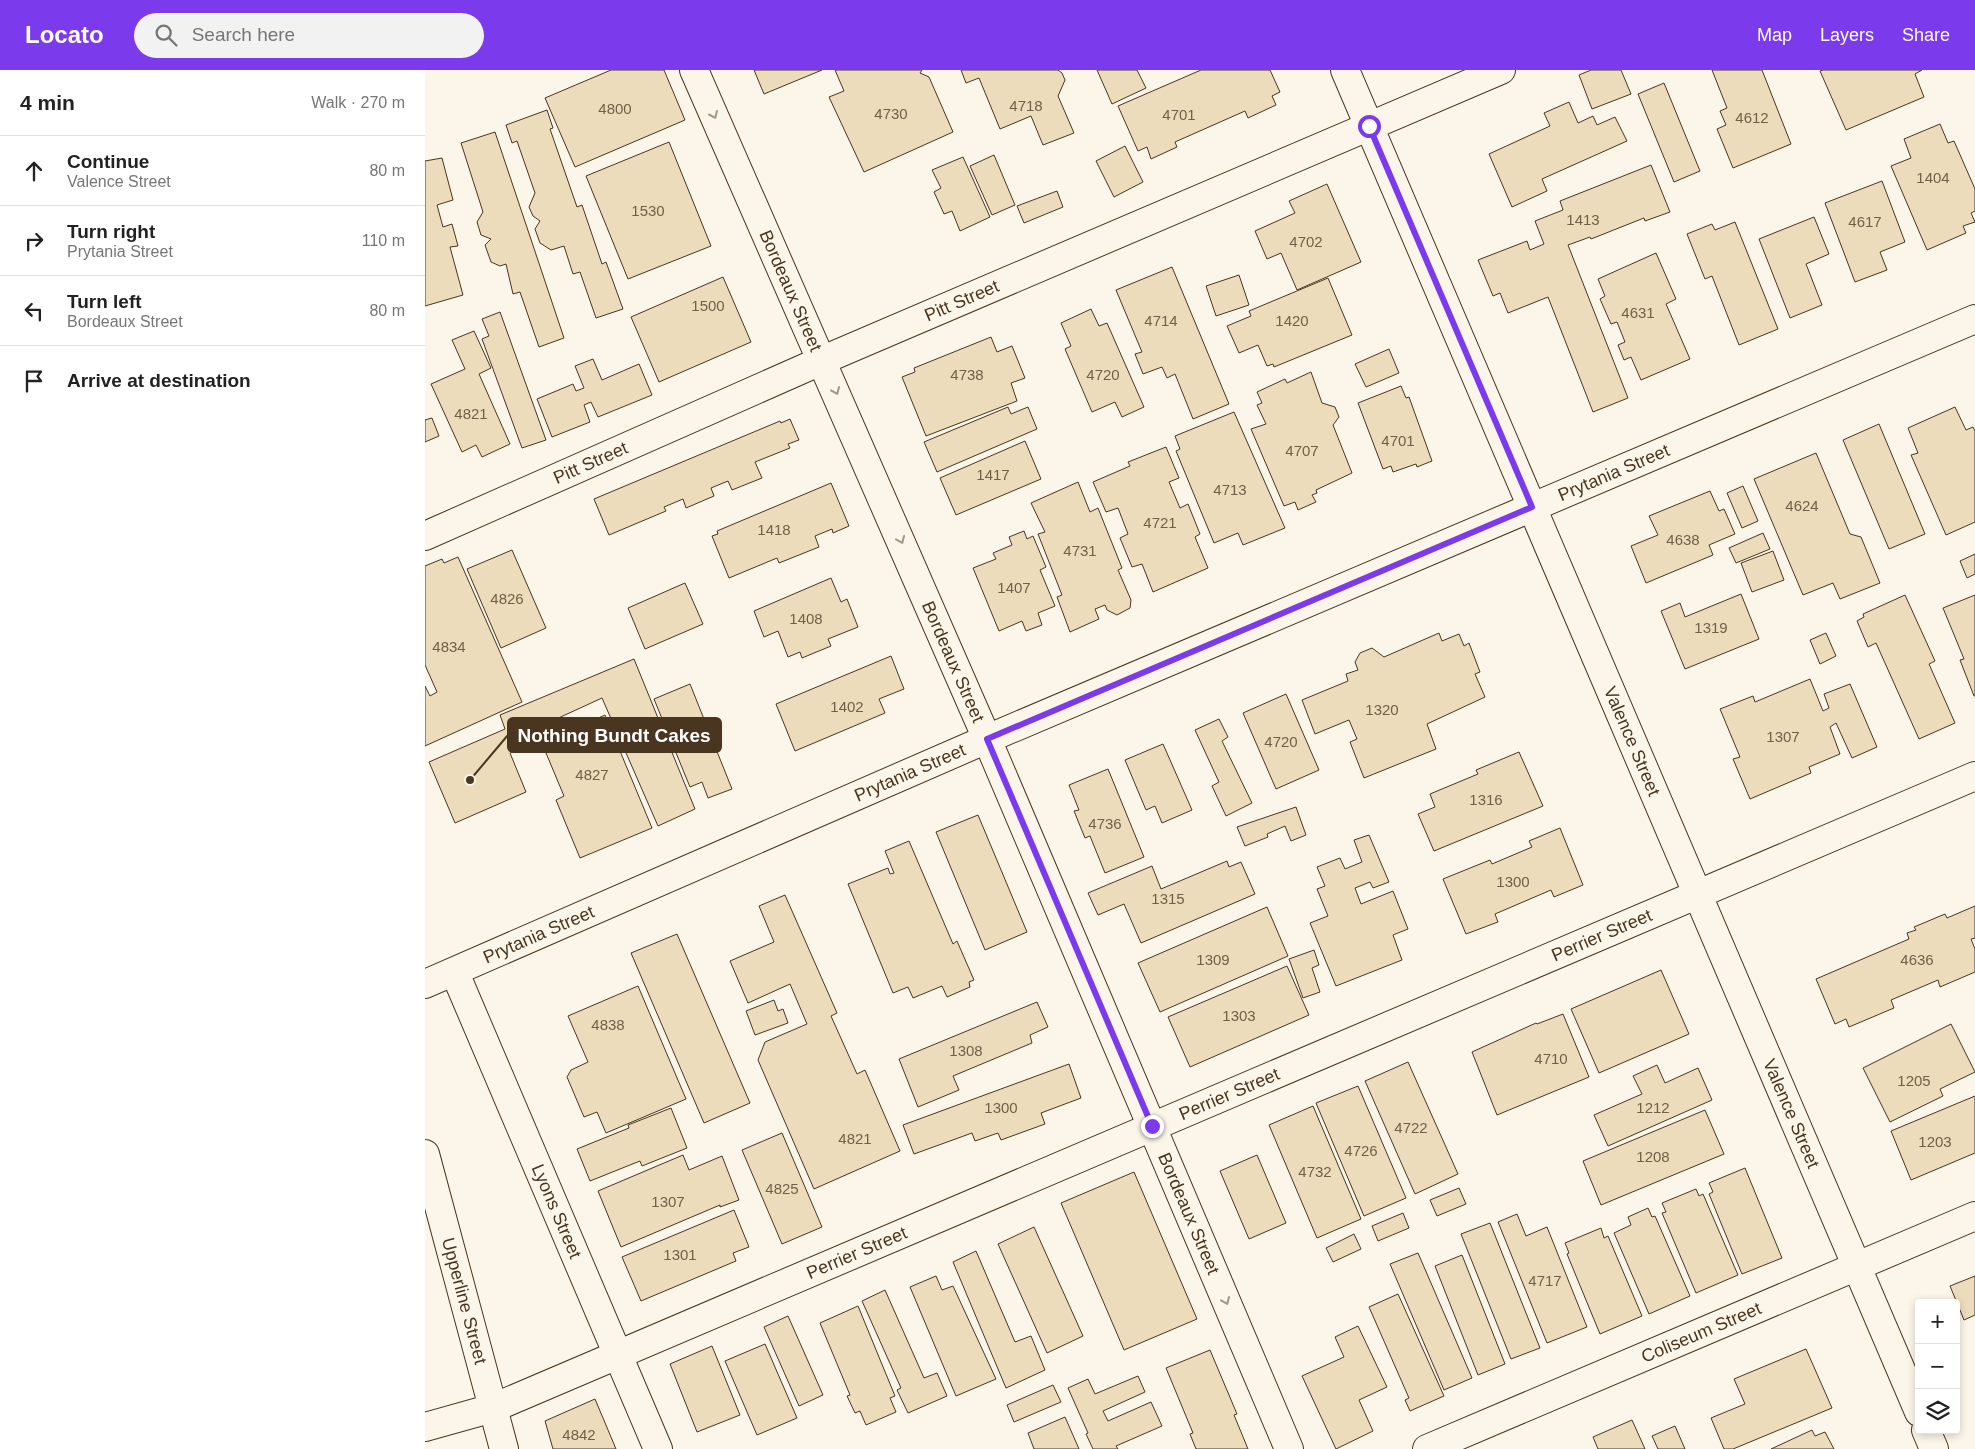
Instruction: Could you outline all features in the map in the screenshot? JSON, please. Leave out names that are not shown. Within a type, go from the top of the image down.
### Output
[{"type":"street","name":"Bordeaux Street","points":[[694,70],[823,360],[987,739],[1289,1449]]},
{"type":"street","name":"Valence Street","points":[[1345,70],[1915,1403]]},
{"type":"street","name":"Pitt Street","points":[[425,536],[823,360],[1501,70]]},
{"type":"street","name":"Prytania Street","points":[[425,984],[455,973],[987,739],[1975,319]]},
{"type":"street","name":"Perrier Street","points":[[425,1427],[493,1408],[618,1353],[1975,776]]},
{"type":"street","name":"Lyons Street","points":[[455,973],[658,1449]]},
{"type":"street","name":"Upperline Street","points":[[425,1154],[504,1449]]},
{"type":"street","name":"Coliseum Street","points":[[1427,1449],[1975,1216]]},
{"type":"street","points":[[1929,1434],[1935,1449]]},
{"type":"building","points":[[611,70],[664,70],[685,120],[575,167],[545,98]]},
{"type":"building","points":[[754,70],[822,70],[764,94]]},
{"type":"building","points":[[835,70],[922,70],[920,73],[929,77],[953,132],[864,172],[829,97],[844,91]]},
{"type":"building","points":[[961,70],[1058,70],[1062,73],[1065,80],[1058,96],[1074,133],[1043,145],[1031,116],[1000,129],[979,78],[966,83]]},
{"type":"building","points":[[1097,70],[1137,70],[1146,88],[1112,104]]},
{"type":"building","points":[[1201,70],[1270,70],[1280,92],[1272,96],[1276,105],[1248,118],[1245,111],[1175,142],[1177,147],[1151,159],[1147,147],[1138,151],[1118,106]]},
{"type":"building","points":[[1591,70],[1621,70],[1631,94],[1592,109],[1579,75]]},
{"type":"building","points":[[1712,70],[1762,70],[1791,144],[1733,168],[1717,129],[1726,125],[1720,111],[1727,108]]},
{"type":"building","points":[[1922,70],[1915,74],[1924,97],[1846,130],[1820,71]]},
{"type":"building","points":[[1664,83],[1700,171],[1674,182],[1638,94]]},
{"type":"building","points":[[1569,102],[1578,123],[1593,116],[1597,125],[1615,117],[1627,141],[1542,179],[1547,191],[1512,207],[1489,154],[1550,126],[1544,113]]},
{"type":"building","points":[[547,110],[553,128],[550,129],[577,207],[582,205],[602,264],[606,262],[623,309],[596,318],[580,272],[573,274],[564,246],[551,250],[540,243],[535,229],[540,221],[533,216],[529,207],[535,193],[517,141],[512,143],[506,125]]},
{"type":"building","points":[[1940,124],[1948,143],[1954,141],[1975,189],[1975,211],[1971,213],[1975,222],[1963,226],[1966,233],[1927,250],[1891,166],[1911,158],[1904,139]]},
{"type":"building","points":[[495,132],[564,338],[539,347],[520,292],[513,294],[506,264],[500,266],[491,262],[485,245],[491,239],[481,235],[477,222],[483,212],[461,143]]},
{"type":"building","points":[[669,142],[711,246],[628,279],[586,176]]},
{"type":"building","points":[[1125,146],[1143,182],[1114,197],[1096,161]]},
{"type":"building","points":[[994,155],[1015,205],[992,215],[970,166]]},
{"type":"building","points":[[963,157],[990,217],[960,231],[952,211],[944,214],[934,192],[941,188],[932,170]]},
{"type":"building","points":[[442,158],[453,200],[437,205],[443,227],[452,224],[458,246],[450,247],[463,295],[425,306],[425,161]]},
{"type":"building","points":[[1651,165],[1670,212],[1645,221],[1644,218],[1591,239],[1590,237],[1568,245],[1628,398],[1593,412],[1548,297],[1508,313],[1500,293],[1493,296],[1478,260],[1527,241],[1530,250],[1544,244],[1535,221],[1563,210],[1560,201]]},
{"type":"building","points":[[1882,181],[1905,242],[1880,252],[1887,270],[1855,282],[1825,203]]},
{"type":"building","points":[[1327,184],[1361,262],[1297,290],[1281,253],[1267,259],[1255,231],[1295,213],[1289,201]]},
{"type":"building","points":[[1057,191],[1063,207],[1024,223],[1017,206]]},
{"type":"building","points":[[1814,217],[1829,254],[1806,264],[1822,305],[1790,318],[1759,239]]},
{"type":"building","points":[[1735,222],[1778,329],[1739,345],[1712,276],[1705,279],[1687,234],[1712,224],[1715,230]]},
{"type":"building","points":[[1656,253],[1676,299],[1666,304],[1690,359],[1641,380],[1631,357],[1624,360],[1618,345],[1625,342],[1617,322],[1611,324],[1600,299],[1605,296],[1598,279]]},
{"type":"building","points":[[1172,267],[1229,404],[1193,419],[1175,374],[1167,378],[1162,367],[1143,374],[1135,354],[1142,352],[1116,290]]},
{"type":"building","points":[[1239,275],[1249,305],[1216,316],[1206,286]]},
{"type":"building","points":[[723,277],[751,342],[659,382],[631,317]]},
{"type":"building","points":[[1328,278],[1352,335],[1274,367],[1273,364],[1267,366],[1258,345],[1239,353],[1227,326],[1251,316],[1249,311]]},
{"type":"building","points":[[1091,309],[1099,326],[1107,323],[1144,407],[1122,417],[1115,402],[1092,412],[1065,349],[1071,346],[1061,323]]},
{"type":"building","points":[[500,312],[546,440],[522,448],[482,339],[489,336],[482,319]]},
{"type":"building","points":[[474,331],[491,368],[479,374],[510,444],[482,457],[476,445],[462,452],[431,384],[465,369],[452,340]]},
{"type":"building","points":[[991,337],[997,352],[1012,346],[1025,378],[1011,383],[1017,401],[926,436],[902,377],[915,372],[914,368]]},
{"type":"building","points":[[1389,349],[1399,373],[1366,387],[1355,364]]},
{"type":"building","points":[[593,359],[602,380],[639,364],[652,395],[598,417],[591,402],[584,405],[590,422],[552,437],[537,399],[573,384],[576,391],[584,388],[575,366]]},
{"type":"building","points":[[1311,372],[1322,403],[1335,407],[1339,417],[1333,425],[1352,473],[1316,490],[1317,493],[1312,495],[1316,502],[1298,510],[1295,502],[1284,506],[1251,429],[1266,424],[1257,405],[1262,403],[1257,392],[1285,379],[1287,383]]},
{"type":"building","points":[[1401,386],[1406,398],[1409,397],[1432,461],[1417,467],[1416,464],[1393,472],[1391,466],[1383,469],[1358,403]]},
{"type":"building","points":[[1008,407],[1011,414],[1028,407],[1037,429],[937,472],[924,442]]},
{"type":"building","points":[[1955,407],[1966,430],[1973,427],[1975,431],[1975,522],[1946,535],[1911,455],[1918,453],[1908,428]]},
{"type":"building","points":[[1234,412],[1285,528],[1243,545],[1238,533],[1214,543],[1176,451],[1180,449],[1175,436]]},
{"type":"building","points":[[432,418],[439,436],[425,442],[425,420]]},
{"type":"building","points":[[790,419],[799,440],[788,444],[790,448],[755,462],[762,478],[732,490],[728,481],[711,488],[714,496],[686,508],[683,499],[664,507],[666,511],[609,535],[594,499],[780,421],[781,423]]},
{"type":"building","points":[[1879,424],[1925,534],[1889,549],[1843,440]]},
{"type":"building","points":[[1025,441],[1041,479],[956,515],[940,478]]},
{"type":"building","points":[[1166,447],[1179,478],[1169,482],[1180,508],[1188,504],[1200,534],[1195,537],[1208,568],[1153,592],[1142,564],[1132,567],[1120,538],[1128,534],[1118,508],[1106,512],[1093,482],[1130,466],[1128,462]]},
{"type":"building","points":[[1816,453],[1850,534],[1861,537],[1880,583],[1840,599],[1833,583],[1803,595],[1754,479]]},
{"type":"building","points":[[1078,482],[1090,512],[1098,508],[1122,568],[1118,570],[1131,600],[1130,608],[1117,615],[1107,610],[1105,605],[1095,609],[1099,619],[1070,632],[1057,597],[1062,595],[1038,534],[1045,532],[1031,503]]},
{"type":"building","points":[[831,483],[849,526],[833,533],[832,529],[815,536],[819,547],[779,563],[777,558],[729,578],[712,536],[718,534],[717,531]]},
{"type":"building","points":[[1743,486],[1758,521],[1742,528],[1727,493]]},
{"type":"building","points":[[1710,491],[1719,511],[1724,509],[1735,534],[1709,545],[1713,555],[1646,583],[1631,546],[1658,535],[1649,516]]},
{"type":"building","points":[[1024,531],[1027,539],[1033,536],[1046,567],[1040,570],[1055,606],[1038,613],[1042,625],[1026,631],[1022,621],[999,631],[973,568],[996,559],[993,553],[1012,545],[1009,537]]},
{"type":"building","points":[[1763,533],[1770,549],[1736,563],[1729,548]]},
{"type":"building","points":[[512,550],[546,628],[501,648],[467,569]]},
{"type":"building","points":[[1773,551],[1784,580],[1752,592],[1741,563]]},
{"type":"building","points":[[1975,554],[1975,574],[1967,578],[1960,561]]},
{"type":"building","points":[[458,557],[522,702],[425,746],[425,686],[430,696],[437,692],[425,665],[425,566],[442,559],[444,563]]},
{"type":"building","points":[[831,578],[841,602],[847,599],[858,627],[828,639],[831,646],[802,658],[800,652],[788,657],[778,631],[764,637],[754,611]]},
{"type":"building","points":[[685,583],[703,624],[645,649],[628,608]]},
{"type":"building","points":[[1741,594],[1759,639],[1685,669],[1661,611],[1680,603],[1685,617]]},
{"type":"building","points":[[1905,595],[1935,661],[1929,664],[1955,723],[1919,739],[1876,643],[1868,647],[1857,621],[1864,617],[1863,614]]},
{"type":"building","points":[[1975,595],[1974,696],[1960,660],[1964,659],[1943,608]]},
{"type":"building","points":[[1439,633],[1442,641],[1459,634],[1464,646],[1469,643],[1480,672],[1475,674],[1485,697],[1427,724],[1436,749],[1364,778],[1350,742],[1357,739],[1349,720],[1315,734],[1302,700],[1348,681],[1346,674],[1358,670],[1355,662],[1360,653],[1372,648],[1384,657]]},
{"type":"building","points":[[1826,633],[1836,656],[1820,664],[1810,640]]},
{"type":"building","points":[[891,656],[904,689],[879,699],[885,713],[795,751],[776,704]]},
{"type":"building","points":[[634,659],[695,809],[658,826],[602,698],[541,726],[546,738],[510,753],[526,792],[455,823],[429,762],[505,729],[500,715]]},
{"type":"building","points":[[1810,679],[1823,711],[1829,708],[1824,694],[1850,684],[1877,747],[1852,758],[1836,723],[1830,727],[1840,754],[1809,767],[1811,773],[1750,799],[1733,759],[1740,757],[1720,709],[1753,696],[1755,702]]},
{"type":"building","points":[[690,684],[732,789],[708,798],[702,782],[690,787],[654,699]]},
{"type":"building","points":[[1286,694],[1319,770],[1276,789],[1243,713]]},
{"type":"building","points":[[605,715],[652,828],[580,858],[556,800],[564,796],[546,753],[589,734],[585,724]]},
{"type":"building","points":[[1219,719],[1228,737],[1222,741],[1252,803],[1226,816],[1212,786],[1219,782],[1195,730]]},
{"type":"building","points":[[1163,744],[1192,810],[1162,823],[1155,806],[1146,810],[1125,760]]},
{"type":"building","points":[[1519,752],[1543,806],[1434,851],[1418,814],[1435,807],[1430,794],[1478,774],[1476,770]]},
{"type":"building","points":[[1108,769],[1144,857],[1105,873],[1090,836],[1085,838],[1074,811],[1079,810],[1069,785]]},
{"type":"building","points":[[1296,807],[1306,835],[1291,841],[1285,826],[1267,834],[1268,837],[1245,846],[1237,827]]},
{"type":"building","points":[[978,815],[1027,932],[985,950],[936,832]]},
{"type":"building","points":[[1560,828],[1583,885],[1554,897],[1551,890],[1495,914],[1498,922],[1466,934],[1443,879],[1490,860],[1492,864],[1532,847],[1529,841]]},
{"type":"building","points":[[1369,835],[1389,882],[1373,888],[1370,882],[1355,888],[1361,904],[1393,891],[1408,929],[1393,935],[1402,960],[1336,986],[1310,923],[1328,916],[1317,889],[1325,886],[1317,867],[1340,858],[1345,869],[1362,862],[1354,840]]},
{"type":"building","points":[[909,841],[953,944],[957,941],[974,980],[969,982],[970,987],[947,997],[942,986],[913,998],[908,987],[893,993],[848,884],[888,868],[890,874],[894,873],[885,851]]},
{"type":"building","points":[[1227,861],[1229,867],[1241,862],[1255,894],[1141,943],[1124,904],[1098,915],[1088,893],[1152,866],[1161,889]]},
{"type":"building","points":[[785,895],[837,1013],[831,1016],[857,1074],[865,1070],[900,1151],[814,1189],[758,1060],[765,1042],[807,1024],[790,984],[748,1003],[730,961],[774,942],[759,906]]},
{"type":"building","points":[[1975,906],[1975,938],[1971,939],[1975,949],[1975,972],[1940,987],[1938,980],[1891,1000],[1894,1008],[1849,1027],[1846,1019],[1835,1024],[1816,979],[1909,939],[1907,933],[1916,930],[1914,927],[1945,914],[1947,918]]},
{"type":"building","points":[[1267,907],[1288,956],[1160,1012],[1138,963]]},
{"type":"building","points":[[677,934],[750,1103],[704,1123],[631,953]]},
{"type":"building","points":[[1314,950],[1319,965],[1312,968],[1320,992],[1303,998],[1289,959]]},
{"type":"building","points":[[1287,966],[1309,1015],[1190,1067],[1168,1017]]},
{"type":"building","points":[[1661,970],[1689,1034],[1599,1073],[1571,1009]]},
{"type":"building","points":[[638,986],[686,1099],[606,1133],[597,1112],[584,1117],[567,1077],[571,1070],[588,1062],[568,1016]]},
{"type":"building","points":[[774,1000],[778,1011],[783,1009],[788,1023],[755,1035],[746,1011]]},
{"type":"building","points":[[1037,1002],[1048,1027],[1030,1035],[1032,1043],[953,1076],[959,1090],[918,1107],[899,1059]]},
{"type":"building","points":[[1563,1014],[1589,1077],[1497,1115],[1472,1052],[1536,1023]]},
{"type":"building","points":[[1951,1024],[1975,1072],[1940,1089],[1943,1096],[1890,1122],[1863,1068]]},
{"type":"building","points":[[1408,1062],[1458,1174],[1415,1194],[1365,1081]]},
{"type":"building","points":[[1069,1064],[1081,1098],[1041,1113],[1045,1124],[1001,1140],[998,1133],[975,1141],[972,1133],[914,1154],[903,1125]]},
{"type":"building","points":[[1657,1065],[1665,1083],[1698,1068],[1712,1100],[1608,1146],[1594,1115],[1642,1094],[1633,1076]]},
{"type":"building","points":[[1358,1086],[1406,1198],[1364,1216],[1316,1103]]},
{"type":"building","points":[[1975,1096],[1975,1153],[1911,1180],[1891,1131]]},
{"type":"building","points":[[1313,1106],[1361,1219],[1317,1238],[1269,1125]]},
{"type":"building","points":[[671,1108],[687,1148],[642,1166],[640,1161],[590,1181],[577,1149],[629,1128],[628,1125]]},
{"type":"building","points":[[1705,1110],[1724,1154],[1601,1205],[1583,1161]]},
{"type":"building","points":[[782,1133],[822,1227],[782,1244],[742,1150]]},
{"type":"building","points":[[683,1155],[689,1170],[722,1156],[739,1200],[720,1207],[720,1205],[621,1247],[598,1191]]},
{"type":"building","points":[[1257,1155],[1286,1223],[1249,1239],[1220,1171]]},
{"type":"building","points":[[1745,1168],[1782,1258],[1742,1274],[1709,1194],[1713,1192],[1709,1183]]},
{"type":"building","points":[[1134,1172],[1197,1319],[1124,1350],[1061,1203]]},
{"type":"building","points":[[1459,1188],[1466,1204],[1437,1216],[1430,1200]]},
{"type":"building","points":[[1696,1189],[1699,1196],[1703,1194],[1738,1275],[1696,1293],[1662,1213],[1666,1212],[1662,1203]]},
{"type":"building","points":[[1648,1208],[1652,1217],[1655,1216],[1690,1296],[1649,1314],[1614,1233],[1631,1225],[1628,1217]]},
{"type":"building","points":[[734,1210],[749,1247],[733,1253],[736,1261],[641,1301],[622,1257]]},
{"type":"building","points":[[1403,1213],[1409,1228],[1378,1241],[1372,1226]]},
{"type":"building","points":[[1517,1214],[1526,1236],[1547,1227],[1587,1327],[1547,1343],[1498,1222]]},
{"type":"building","points":[[1490,1223],[1540,1348],[1511,1359],[1461,1234]]},
{"type":"building","points":[[1034,1227],[1083,1336],[1047,1353],[998,1244]]},
{"type":"building","points":[[1601,1228],[1604,1238],[1608,1236],[1642,1316],[1600,1334],[1567,1254],[1569,1253],[1565,1243]]},
{"type":"building","points":[[1354,1234],[1361,1249],[1333,1262],[1326,1248]]},
{"type":"building","points":[[976,1251],[1015,1342],[1031,1336],[1045,1370],[1006,1388],[953,1262]]},
{"type":"building","points":[[1418,1253],[1472,1378],[1444,1390],[1390,1264]]},
{"type":"building","points":[[1462,1255],[1505,1364],[1478,1375],[1435,1266]]},
{"type":"building","points":[[936,1276],[942,1290],[953,1286],[996,1379],[956,1396],[910,1287]]},
{"type":"building","points":[[1975,1276],[1975,1315],[1964,1320],[1960,1310],[1960,1299],[1955,1299],[1950,1286]]},
{"type":"building","points":[[885,1290],[924,1378],[937,1373],[947,1396],[908,1413],[897,1390],[901,1388],[862,1301]]},
{"type":"building","points":[[1398,1294],[1444,1396],[1410,1411],[1405,1400],[1409,1398],[1369,1307]]},
{"type":"building","points":[[858,1306],[895,1396],[890,1398],[896,1412],[866,1425],[860,1411],[855,1413],[847,1396],[850,1395],[820,1323]]},
{"type":"building","points":[[788,1316],[823,1395],[799,1406],[764,1327]]},
{"type":"building","points":[[1358,1326],[1387,1387],[1359,1400],[1373,1431],[1336,1449],[1302,1376],[1344,1357],[1335,1337]]},
{"type":"building","points":[[765,1344],[797,1418],[757,1435],[725,1361]]},
{"type":"building","points":[[712,1346],[740,1415],[697,1432],[670,1364]]},
{"type":"building","points":[[1806,1349],[1832,1408],[1733,1449],[1724,1449],[1711,1418],[1745,1404],[1734,1379]]},
{"type":"building","points":[[1210,1350],[1237,1414],[1234,1415],[1248,1449],[1196,1449],[1190,1434],[1193,1433],[1166,1368]]},
{"type":"building","points":[[1138,1376],[1145,1392],[1103,1411],[1108,1421],[1151,1402],[1162,1426],[1116,1446],[1118,1449],[1093,1449],[1068,1388],[1088,1379],[1095,1394]]},
{"type":"building","points":[[1053,1385],[1061,1402],[1014,1422],[1007,1405]]},
{"type":"building","points":[[595,1399],[616,1449],[553,1449],[545,1421]]},
{"type":"building","points":[[1065,1417],[1079,1449],[1034,1449],[1028,1433]]},
{"type":"building","points":[[1632,1420],[1645,1449],[1598,1449],[1593,1437]]},
{"type":"building","points":[[1675,1426],[1685,1449],[1658,1449],[1652,1436]]},
{"type":"building","points":[[1812,1430],[1815,1436],[1825,1432],[1834,1449],[1771,1449]]},
{"type":"place","name":"Nothing Bundt Cakes","points":[[470,780]]},
{"type":"route","points":[[1152,1126],[987,739],[1532,507],[1369,126]]}]
